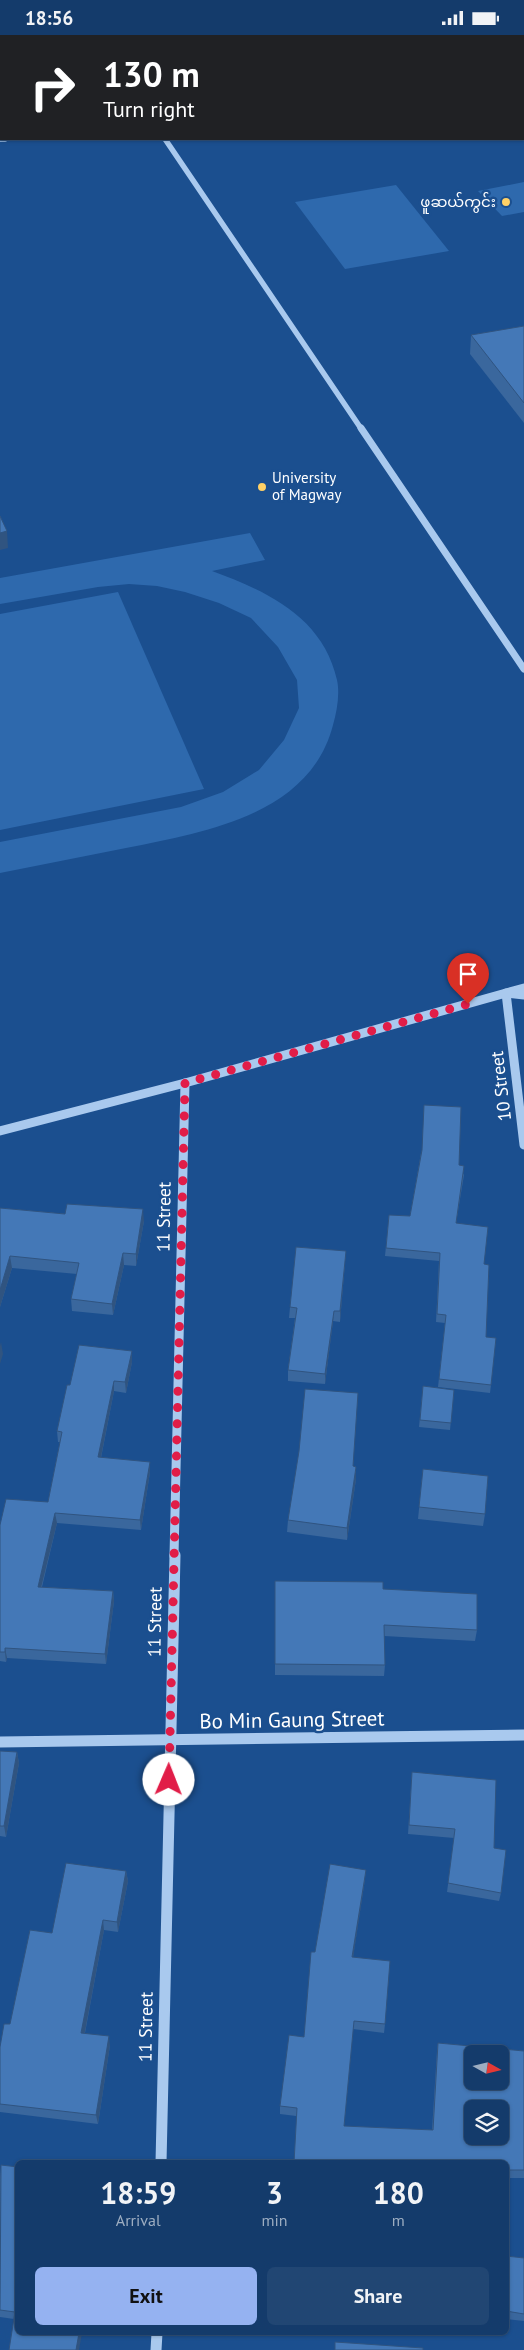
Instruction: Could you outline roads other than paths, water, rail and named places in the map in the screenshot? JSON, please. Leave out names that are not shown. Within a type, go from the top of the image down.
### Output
[{"type":"street","points":[[166,140],[524,669]]},
{"type":"street","points":[[0,1131],[185,1083],[524,988]]},
{"type":"street","points":[[506,993],[524,995]]},
{"type":"street","name":"10 Street","points":[[506,993],[524,1145]]},
{"type":"street","name":"11 Street","points":[[161,2160],[185,1083]]},
{"type":"street","name":"Bo Min Gaung Street","points":[[0,1742],[524,1735]]},
{"type":"street","points":[[156,2350],[157,2335]]},
{"type":"place","name":"ဖူဆယ်ကွင်း","points":[[506,202]]},
{"type":"place","name":"University of Magway","points":[[262,487]]}]
